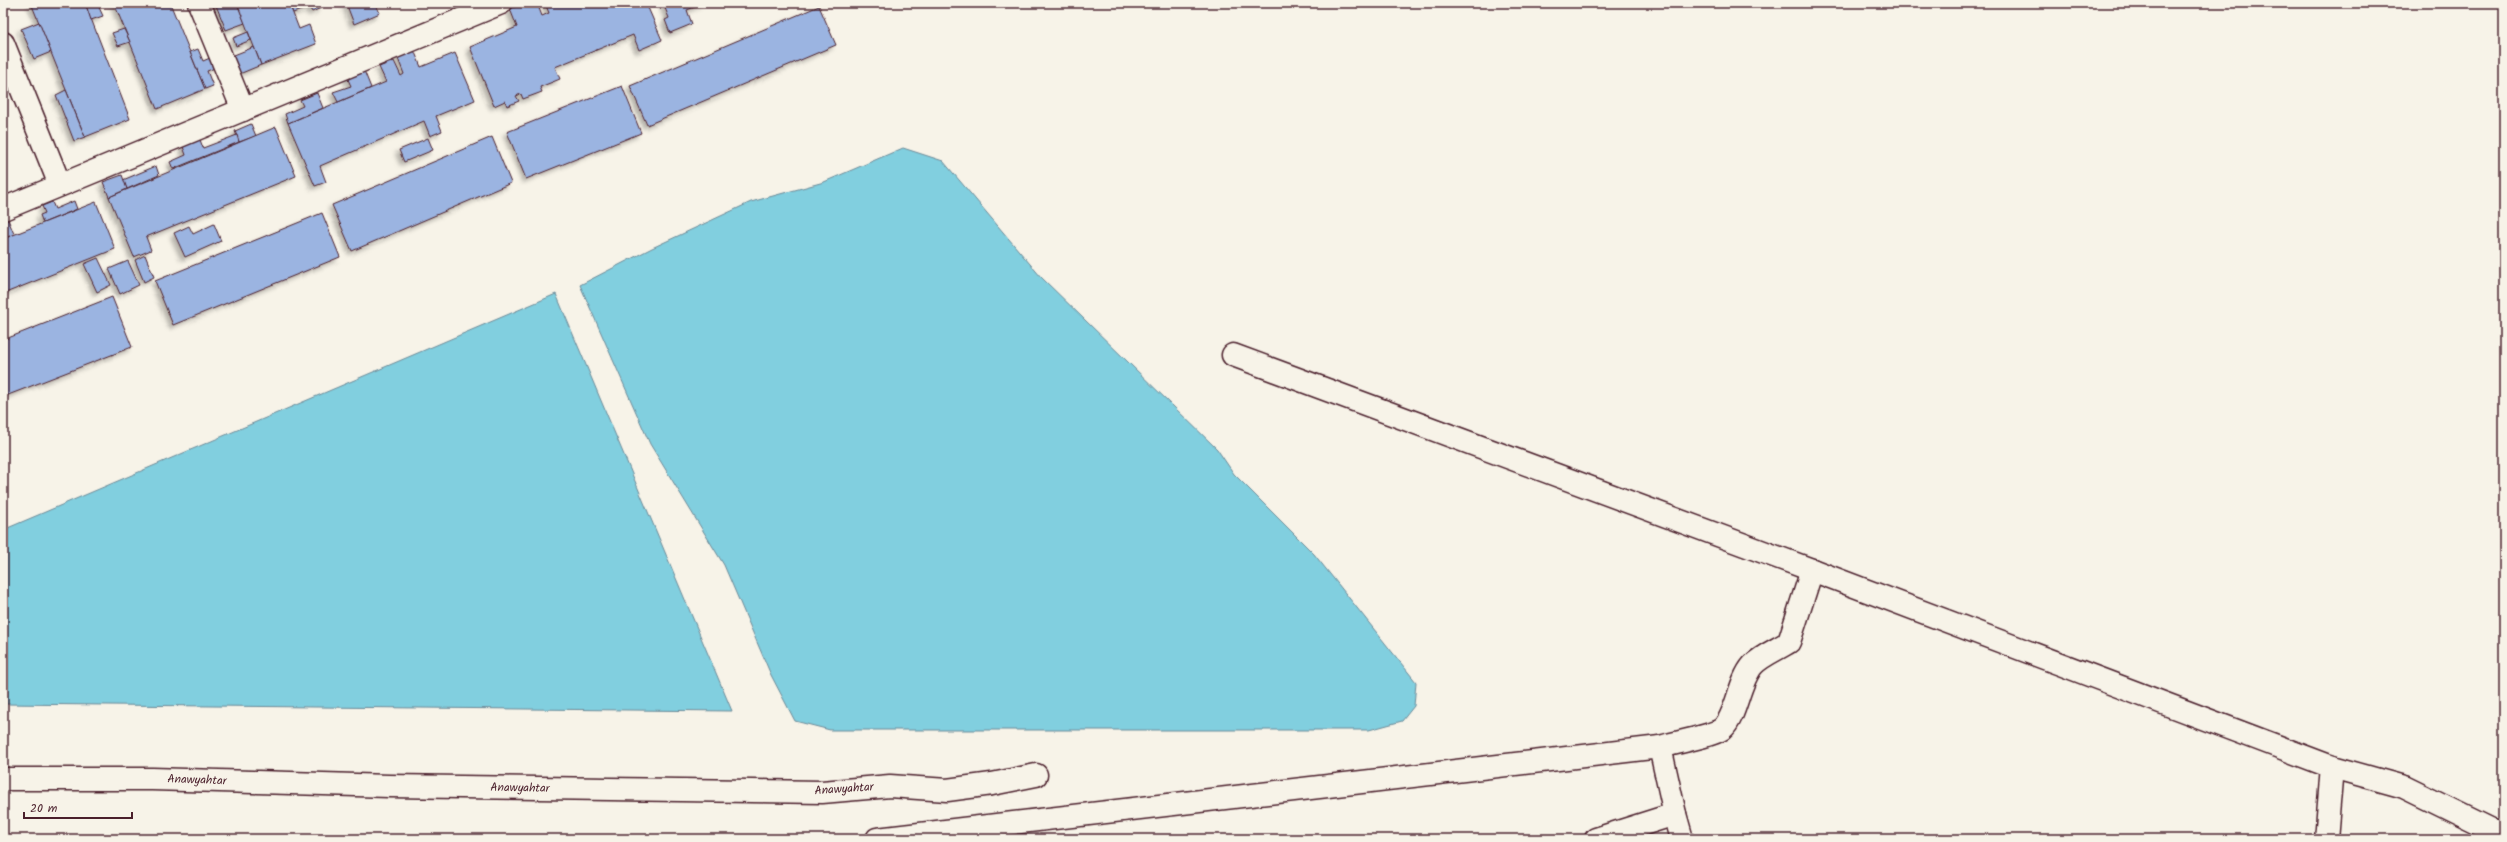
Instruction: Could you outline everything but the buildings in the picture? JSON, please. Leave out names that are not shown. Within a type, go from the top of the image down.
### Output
[{"type":"street","points":[[199,3],[243,110]]},
{"type":"street","points":[[3,209],[501,3]]},
{"type":"street","points":[[3,43],[60,185]]},
{"type":"street","points":[[1233,355],[1812,570],[2332,767],[2404,787],[2504,836]]},
{"type":"street","points":[[877,839],[1660,747],[1721,729],[1728,720],[1744,678],[1753,664],[1789,642],[1812,570]]},
{"type":"street","points":[[1660,747],[1682,839]]},
{"type":"street","points":[[2326,839],[2332,767]]},
{"type":"street","name":"Anawyahtar","points":[[3,779],[152,779],[389,786],[822,792],[890,786],[947,790],[992,784],[1036,775]]},
{"type":"street","points":[[1596,839],[1675,814]]},
{"type":"water","points":[[903,148],[943,161],[1041,277],[1217,449],[1234,474],[1314,554],[1416,682],[1414,706],[1402,721],[1369,730],[830,730],[795,721],[771,675],[724,565],[650,444],[580,285],[652,248],[751,202],[824,182]]},
{"type":"water","points":[[556,294],[732,711],[3,704],[3,530]]}]
